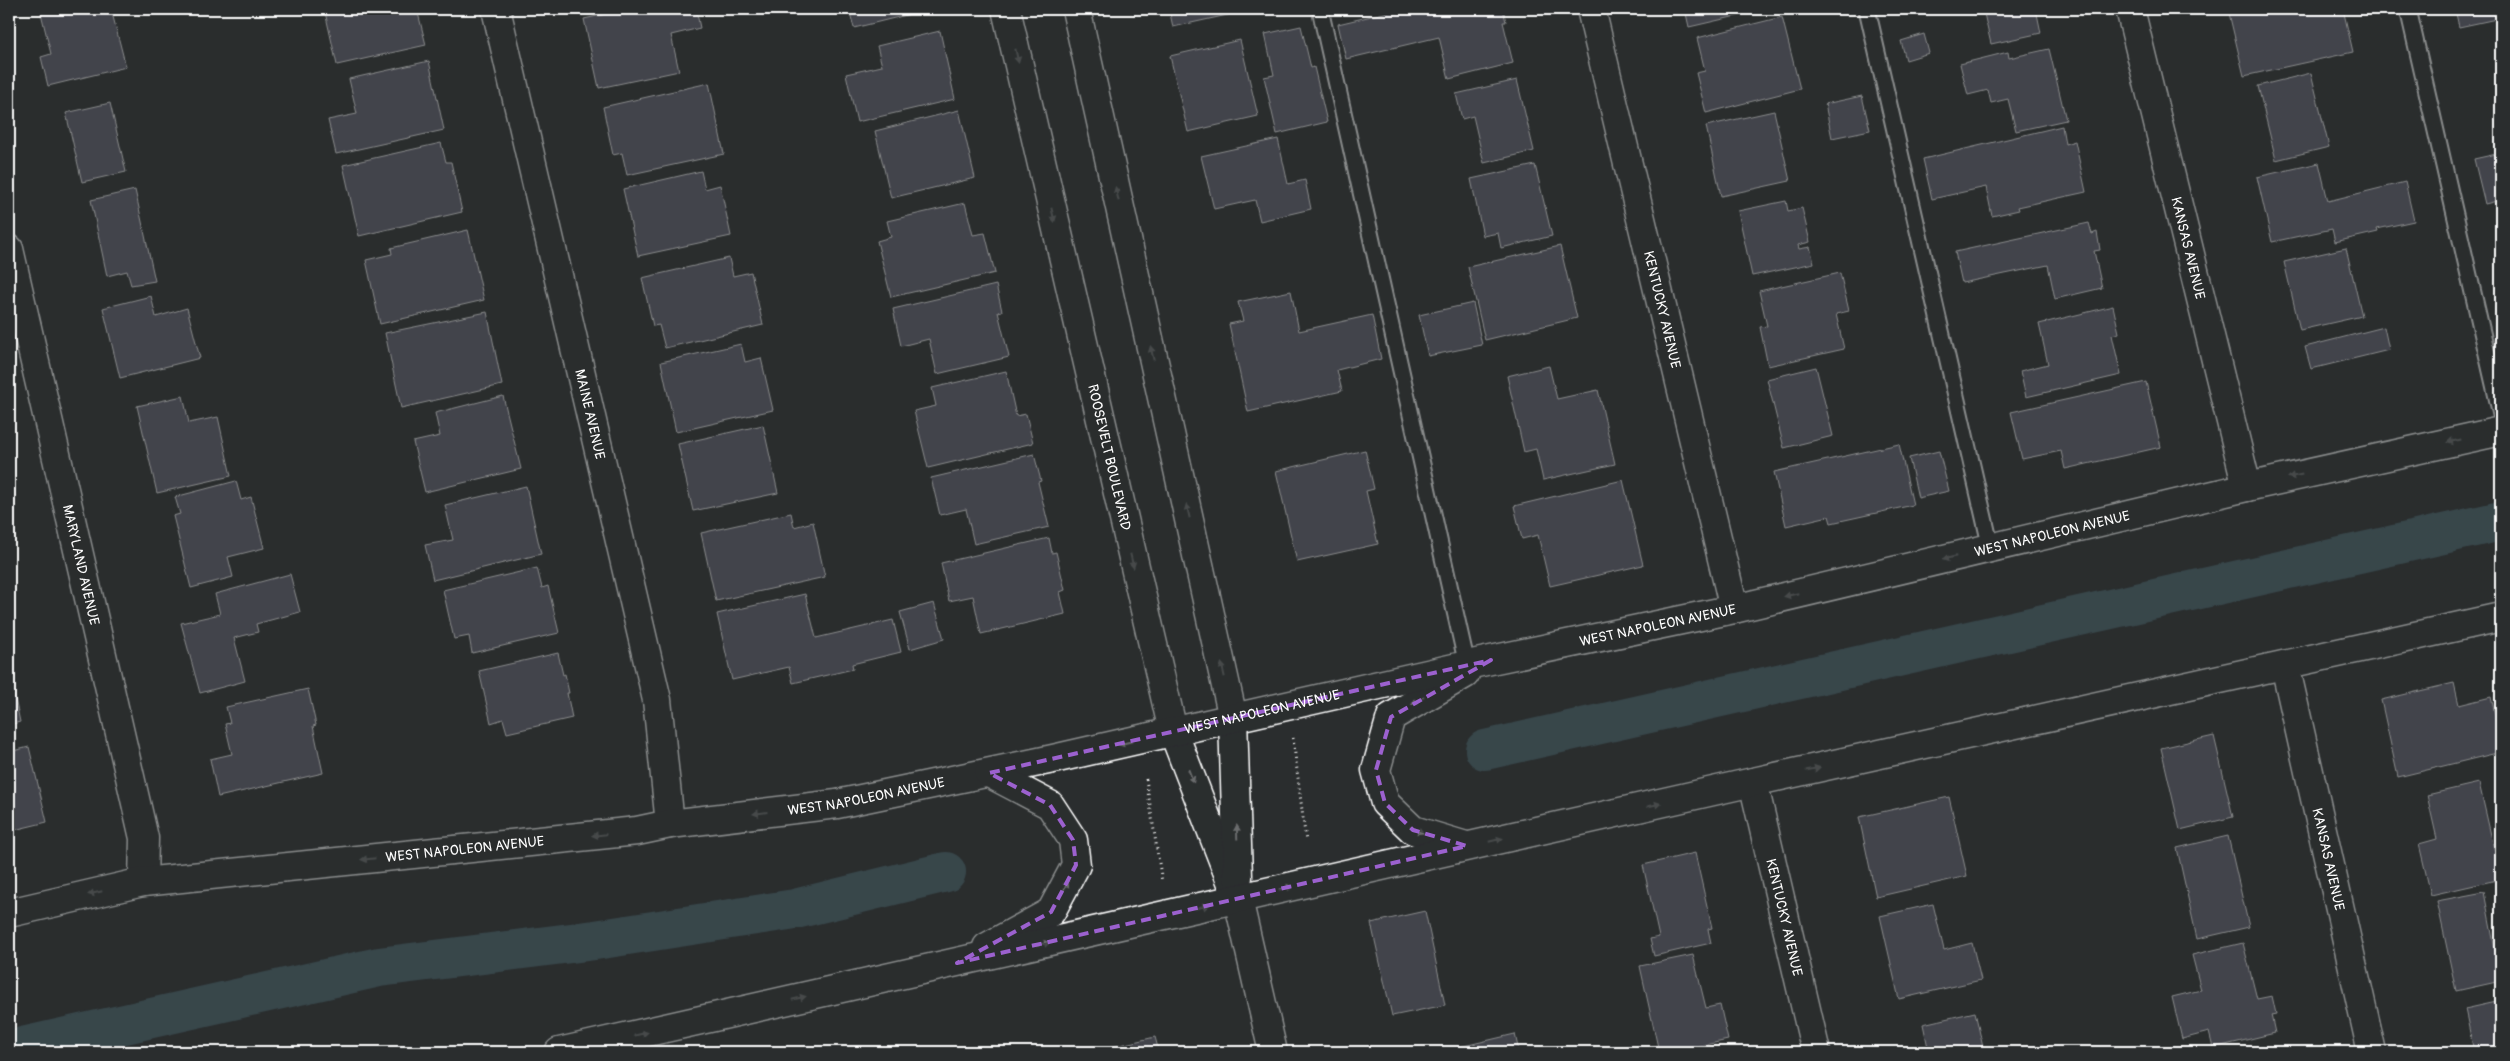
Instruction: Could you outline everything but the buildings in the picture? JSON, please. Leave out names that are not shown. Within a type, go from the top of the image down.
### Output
[{"type":"street","name":"MAINE AVENUE","points":[[496,9],[657,700],[670,824]]},
{"type":"street","name":"ROOSEVELT BOULEVARD","points":[[1006,9],[1173,731],[1238,898],[1273,1052]]},
{"type":"street","name":"ROOSEVELT BOULEVARD","points":[[1076,9],[1233,718],[1238,898]]},
{"type":"street","name":"KENTUCKY AVENUE","points":[[1592,9],[1734,609]]},
{"type":"street","name":"KANSAS AVENUE","points":[[2130,9],[2247,487]]},
{"type":"street","name":"MARYLAND AVENUE","points":[[9,249],[144,838],[143,882]]},
{"type":"street","name":"WEST NAPOLEON AVENUE","points":[[9,913],[143,882],[638,831],[670,824],[837,804],[989,773],[1479,662],[1734,609],[2247,487],[2501,431]]},
{"type":"street","points":[[559,1052],[1467,846],[2501,617]]},
{"type":"street","points":[[1467,846],[1413,830],[1385,803],[1376,770],[1391,716],[1479,662]]},
{"type":"street","name":"KANSAS AVENUE","points":[[2285,665],[2372,1052]]},
{"type":"street","points":[[957,963],[1051,912],[1076,865],[1073,840],[1050,805],[989,773]]},
{"type":"street","name":"KENTUCKY AVENUE","points":[[1753,782],[1816,1052]]},
{"type":"lane","points":[[1320,9],[1479,662]]},
{"type":"lane","points":[[1867,9],[1991,548]]},
{"type":"lane","points":[[2408,9],[2501,415]]},
{"type":"path","points":[[1292,732],[1306,842]]},
{"type":"path","points":[[1146,779],[1163,888]]},
{"type":"highlighted area","points":[[1491,660],[1391,717],[1376,770],[1385,803],[1413,830],[1467,846],[957,963],[1051,912],[1076,865],[1073,840],[1050,805],[989,773]]},
{"type":"waterway","points":[[1485,750],[2501,521]]},
{"type":"waterway","points":[[9,1050],[379,967],[595,940],[795,909],[946,872]]}]
